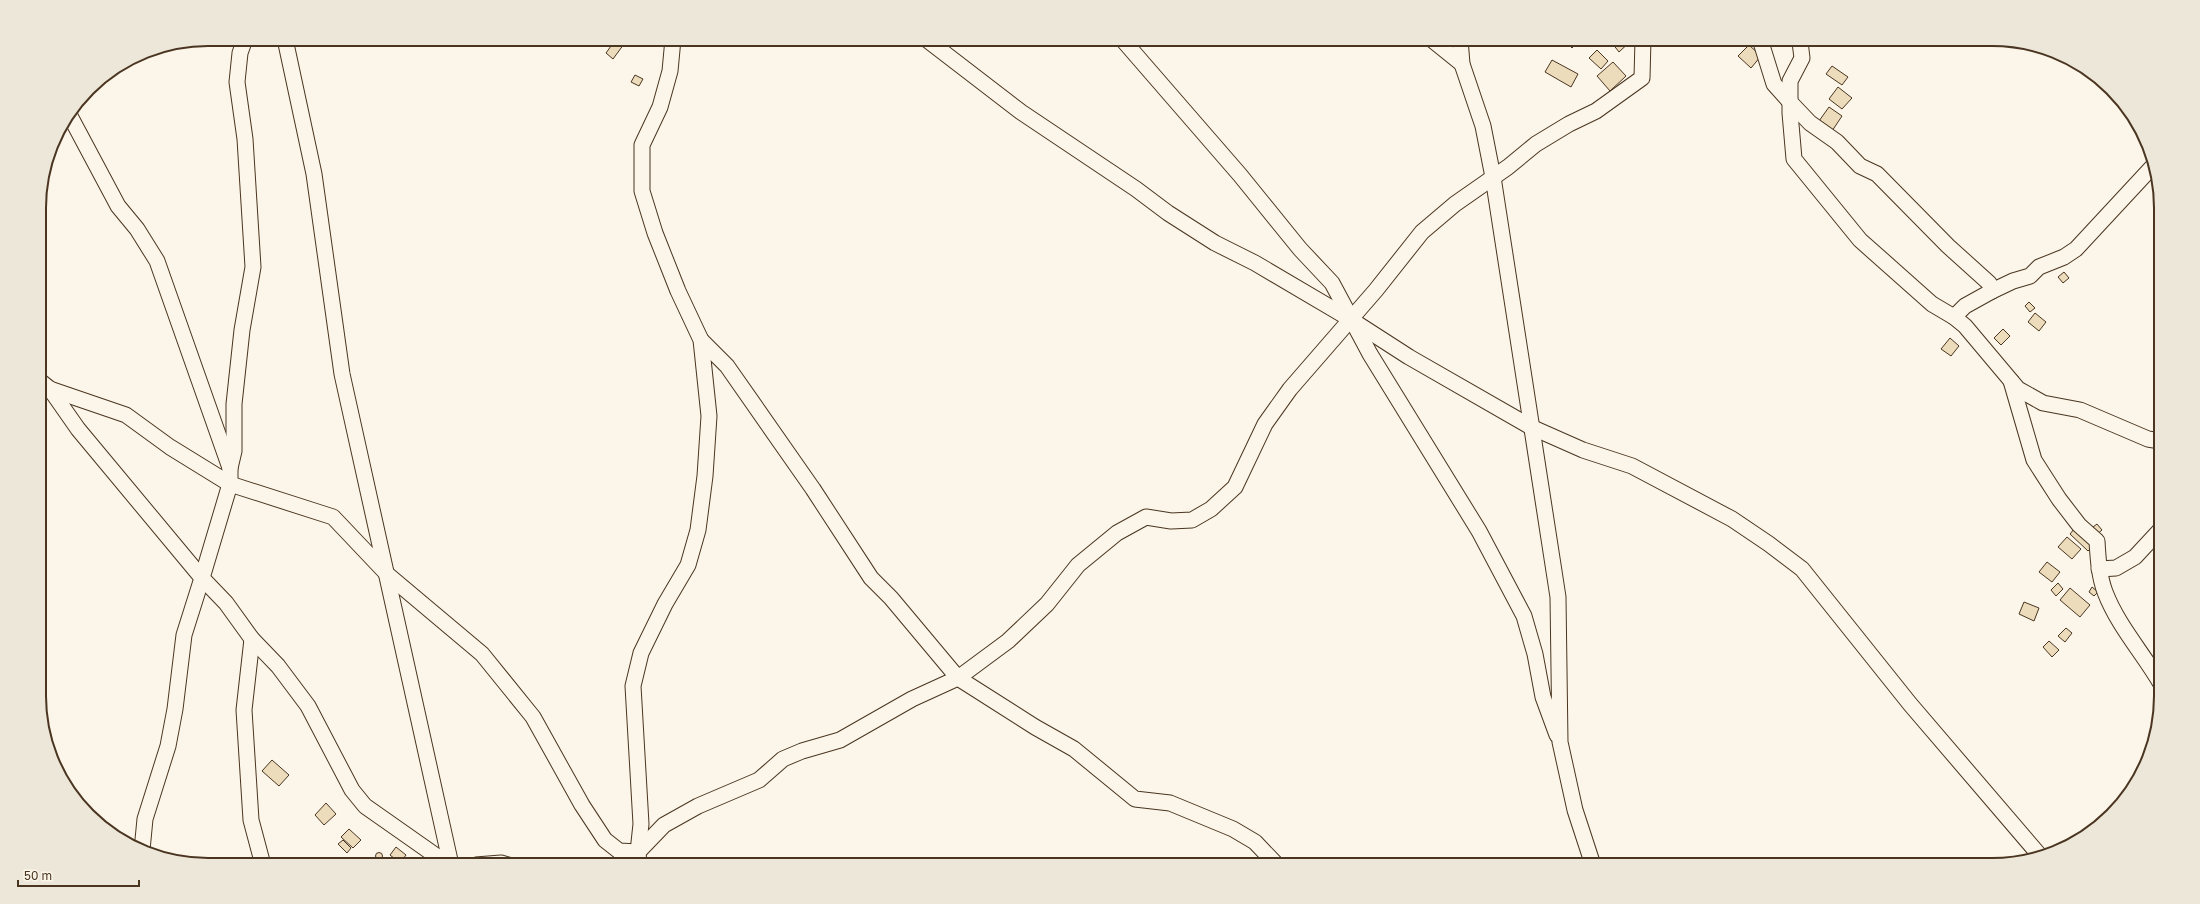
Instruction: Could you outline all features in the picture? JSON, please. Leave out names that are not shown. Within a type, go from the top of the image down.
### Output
[{"type":"street","points":[[140,843],[145,819],[168,746],[175,709],[184,635],[210,555],[230,484],[230,468],[234,451],[235,396],[242,330],[253,267],[245,139],[237,82],[240,52],[242,46]]},
{"type":"street","points":[[287,46],[314,174],[342,374],[388,575],[449,858]]},
{"type":"street","points":[[638,858],[640,824],[633,686],[641,653],[665,604],[688,565],[698,530],[705,476],[710,416],[701,340],[678,292],[655,233],[642,191],[642,145],[660,107],[670,71],[672,46]]},
{"type":"street","points":[[935,46],[1021,112],[1136,189],[1168,214],[1215,244],[1255,263],[1350,319],[1416,361],[1531,427],[1583,450],[1632,466],[1691,496],[1732,519],[1802,569],[1915,710],[2036,851]]},
{"type":"street","points":[[1128,46],[1240,175],[1300,249],[1332,283],[1350,319],[1479,531],[1524,616],[1535,654],[1543,697],[1552,725],[1560,742]]},
{"type":"street","points":[[1440,46],[1462,64]]},
{"type":"street","points":[[1461,46],[1462,64],[1483,126],[1493,177],[1558,597],[1560,742],[1575,810],[1591,858]]},
{"type":"street","points":[[638,858],[664,825],[698,806],[759,780],[783,759],[802,751],[840,740],[912,698],[958,678],[1008,641],[1047,604],[1078,565],[1117,533],[1146,517],[1171,521],[1192,520],[1211,509],[1235,487],[1265,424],[1290,389],[1422,232],[1455,204],[1508,168],[1536,144],[1569,124],[1596,111],[1642,78],[1643,46]]},
{"type":"street","points":[[1762,46],[1774,84],[1790,102],[1810,123],[1837,142],[1860,166],[1877,174],[1948,246],[1976,269],[1989,283],[1992,291]]},
{"type":"street","points":[[1800,46],[1802,58],[1790,81],[1792,151],[1797,165],[1860,240],[1932,304],[1954,317],[1965,326],[2018,389],[2044,403],[2080,410],[2148,439],[2154,440]]},
{"type":"street","points":[[72,120],[118,206],[137,229],[157,261],[230,468]]},
{"type":"street","points":[[1954,317],[1965,306],[2013,281],[2030,276],[2039,267],[2064,257],[2076,249],[2149,170]]},
{"type":"street","points":[[701,340],[727,366],[813,489],[871,578],[891,598],[958,678],[1074,749],[1135,798],[1170,802],[1233,829],[1255,842],[1270,858]]},
{"type":"street","points":[[2010,378],[2034,460],[2059,499],[2079,526],[2097,541],[2099,569],[2106,593],[2117,614],[2154,673]]},
{"type":"street","points":[[46,385],[126,415],[170,447],[230,484],[334,518],[388,575],[482,654],[533,717],[582,805],[605,840],[619,851],[638,858]]},
{"type":"street","points":[[46,386],[78,429],[202,578],[226,604],[252,639],[278,666],[308,706],[352,790],[365,806],[440,858]]},
{"type":"street","points":[[2099,569],[2116,568],[2135,557],[2154,536]]},
{"type":"street","points":[[252,639],[244,710],[251,820],[261,858]]},
{"type":"building","points":[[611,46],[623,46],[613,59],[606,53]]},
{"type":"building","points":[[1614,46],[1625,46],[1619,52]]},
{"type":"building","points":[[1748,46],[1750,46],[1761,56],[1751,68],[1738,56]]},
{"type":"building","points":[[1597,50],[1608,61],[1601,69],[1589,58]]},
{"type":"building","points":[[1552,60],[1578,74],[1571,87],[1545,72]]},
{"type":"building","points":[[1613,62],[1626,76],[1610,91],[1597,76]]},
{"type":"building","points":[[1832,66],[1848,77],[1842,85],[1826,74]]},
{"type":"building","points":[[635,75],[643,79],[639,86],[631,82]]},
{"type":"building","points":[[1838,87],[1852,98],[1842,109],[1829,99]]},
{"type":"building","points":[[1829,107],[1842,116],[1832,131],[1819,121]]},
{"type":"building","points":[[2064,272],[2069,278],[2063,283],[2058,277]]},
{"type":"building","points":[[2029,302],[2035,308],[2030,312],[2025,306]]},
{"type":"building","points":[[2035,313],[2046,322],[2039,331],[2028,322]]},
{"type":"building","points":[[2003,329],[2010,336],[2001,345],[1994,338]]},
{"type":"building","points":[[1950,338],[1959,346],[1951,356],[1941,349]]},
{"type":"building","points":[[2097,524],[2102,530],[2095,536],[2089,530]]},
{"type":"building","points":[[2075,528],[2094,545],[2088,551],[2070,534]]},
{"type":"building","points":[[2067,537],[2081,549],[2072,559],[2058,547]]},
{"type":"building","points":[[2047,562],[2060,572],[2052,582],[2039,572]]},
{"type":"building","points":[[2058,583],[2063,589],[2056,596],[2051,590]]},
{"type":"building","points":[[2092,587],[2098,592],[2094,596],[2089,592]]},
{"type":"building","points":[[2070,588],[2090,605],[2080,617],[2060,600]]},
{"type":"building","points":[[2024,602],[2039,608],[2034,621],[2019,614]]},
{"type":"building","points":[[2066,628],[2072,633],[2065,642],[2058,636]]},
{"type":"building","points":[[2049,641],[2059,650],[2052,657],[2043,647]]},
{"type":"building","points":[[272,760],[289,775],[279,786],[262,771]]},
{"type":"building","points":[[326,803],[336,814],[324,825],[315,815]]},
{"type":"building","points":[[349,829],[361,840],[353,848],[341,837]]},
{"type":"building","points":[[343,840],[351,848],[347,853],[338,844]]},
{"type":"building","points":[[396,847],[406,855],[404,858],[394,858],[390,855]]},
{"type":"building","points":[[376,853],[382,853],[382,858],[376,858]]}]
